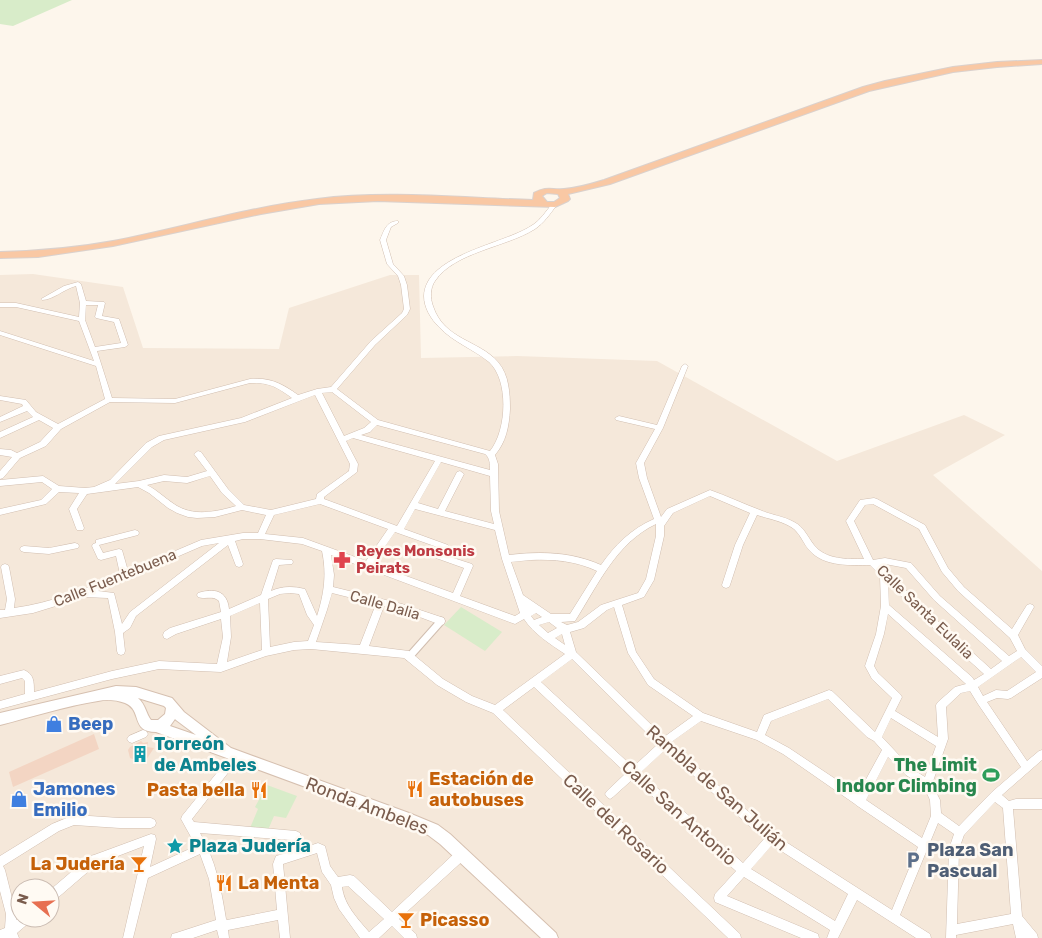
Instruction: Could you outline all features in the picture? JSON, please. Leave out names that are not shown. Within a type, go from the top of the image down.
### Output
[{"type":"highway","points":[[541,201],[546,190],[563,195],[614,184],[896,84],[964,71],[1042,63]]},
{"type":"highway","points":[[0,251],[53,249],[94,244],[262,206],[332,195],[372,194],[518,198],[554,205],[561,203],[563,195]]},
{"type":"highway","points":[[0,255],[53,253],[95,248],[258,212],[335,199],[541,201]]},
{"type":"main road","name":"Ronda Ambeles","points":[[100,695],[116,692],[136,692],[168,702],[172,708],[235,757]]},
{"type":"main road","name":"Ronda Ambeles","points":[[100,695],[114,695],[133,701],[143,713],[144,722],[149,726],[156,726],[235,757],[410,819],[433,830],[462,854],[551,938]]},
{"type":"main road","points":[[2,720],[100,695]]},
{"type":"main road","points":[[143,713],[147,706],[160,700]]},
{"type":"main road","points":[[156,726],[170,718],[172,708]]},
{"type":"street","points":[[541,201],[544,217]]},
{"type":"street","points":[[333,389],[376,422],[487,452],[491,455],[503,439],[506,419],[506,392],[503,378],[491,359],[439,326],[432,315],[427,300],[428,290],[433,279],[442,270],[458,260],[534,227],[554,205]]},
{"type":"street","points":[[80,528],[73,509],[90,490],[114,482],[149,445],[162,438],[252,417],[296,397],[333,389],[373,343],[405,314],[407,308],[404,285],[401,276],[390,264],[383,240],[389,226],[396,222]]},
{"type":"street","points":[[44,299],[78,284],[82,303],[82,320],[99,364],[109,400]]},
{"type":"street","points":[[82,303],[102,303],[98,317],[117,320],[125,345],[94,350]]},
{"type":"street","points":[[0,305],[16,305],[82,320]]},
{"type":"street","points":[[0,333],[99,364]]},
{"type":"street","points":[[548,638],[565,629],[581,625],[604,607],[641,595],[650,580],[660,536],[659,522],[643,478],[640,463],[659,428],[685,366]]},
{"type":"street","points":[[0,476],[17,456],[43,444],[58,428],[109,400],[175,402],[263,379],[276,383],[296,397]]},
{"type":"street","points":[[317,391],[354,464],[353,472],[320,496],[320,501]]},
{"type":"street","points":[[0,398],[21,401],[39,417],[58,428]]},
{"type":"street","points":[[0,420],[28,407]]},
{"type":"street","points":[[0,435],[39,417]]},
{"type":"street","points":[[619,418],[659,428]]},
{"type":"street","points":[[341,440],[367,430],[376,422]]},
{"type":"street","points":[[354,436],[494,474]]},
{"type":"street","points":[[0,452],[11,453],[17,456]]},
{"type":"street","points":[[198,454],[225,491],[242,507]]},
{"type":"street","name":"Rambla de San Julián","points":[[491,455],[494,464],[495,511],[498,528],[518,596],[525,614],[532,624],[548,638],[572,654],[665,743],[770,839],[926,938]]},
{"type":"street","points":[[368,564],[413,505],[439,460]]},
{"type":"street","points":[[0,483],[43,479],[57,489],[90,490],[139,484],[164,478],[187,480],[211,473]]},
{"type":"street","points":[[440,513],[460,474]]},
{"type":"street","points":[[139,484],[147,487],[186,514],[216,514],[242,507],[271,513],[320,501],[444,547],[439,556],[469,566],[455,597]]},
{"type":"street","points":[[0,511],[43,502],[57,489]]},
{"type":"street","points":[[532,624],[550,618],[572,618],[603,570],[632,534],[645,524],[659,522],[670,511],[710,493],[784,520],[796,527],[817,553],[824,557],[842,562],[885,561],[908,565],[937,598],[1009,661]]},
{"type":"street","name":"Calle Santa Eulalia","points":[[990,674],[937,626],[872,562],[850,521],[863,502],[869,500],[900,514],[922,527],[945,570],[961,589],[1013,635]]},
{"type":"street","points":[[413,505],[498,528]]},
{"type":"street","points":[[726,585],[739,545],[755,511]]},
{"type":"street","points":[[260,536],[271,513]]},
{"type":"street","points":[[125,576],[119,552],[101,557],[98,544],[135,533]]},
{"type":"street","name":"Calle Fuentebuena","points":[[4,612],[19,612],[33,609],[80,595],[201,543],[230,538],[260,536],[303,541],[515,620],[537,609]]},
{"type":"street","points":[[119,632],[127,625],[133,614],[230,538],[239,564]]},
{"type":"street","points":[[24,549],[49,551],[75,546]]},
{"type":"street","points":[[311,645],[329,589],[330,564],[326,550]]},
{"type":"street","points":[[506,560],[544,555],[587,563],[603,570]]},
{"type":"street","points":[[266,652],[264,598],[276,562],[289,562]]},
{"type":"street","points":[[4,612],[11,599],[6,567]]},
{"type":"street","points":[[877,738],[897,697],[875,676],[869,666],[880,634],[885,606],[884,574]]},
{"type":"street","name":"Calle Dalia","points":[[329,589],[381,602],[441,621]]},
{"type":"street","points":[[167,635],[173,631],[226,614],[278,591],[290,590],[302,592],[310,615],[318,624]]},
{"type":"street","points":[[201,595],[210,594],[222,597],[224,601],[227,637],[221,668]]},
{"type":"street","points":[[80,595],[110,595],[119,632],[121,651]]},
{"type":"street","points":[[0,704],[30,695],[159,665],[221,668],[266,652],[294,646],[311,645],[406,654],[440,682],[469,700],[496,710],[572,654],[565,629],[518,596]]},
{"type":"street","points":[[363,649],[381,602]]},
{"type":"street","points":[[617,603],[632,653],[651,682],[700,716],[760,737],[786,751],[924,845]]},
{"type":"street","points":[[885,606],[969,680],[981,702],[1027,768]]},
{"type":"street","points":[[981,702],[996,694],[1008,695],[1042,672],[1022,652],[1013,635],[1030,608]]},
{"type":"street","points":[[409,657],[441,621]]},
{"type":"street","points":[[927,784],[943,739],[941,705],[958,690],[973,686],[1022,652]]},
{"type":"street","points":[[0,680],[24,674],[29,679],[30,695]]},
{"type":"street","name":"Calle San Antonio","points":[[534,681],[632,772],[744,871],[834,933]]},
{"type":"street","points":[[760,737],[767,718],[829,694],[870,734],[877,738],[909,772],[927,784],[935,800],[936,816],[894,918]]},
{"type":"street","name":"Calle del Rosario","points":[[496,710],[736,938]]},
{"type":"street","points":[[890,712],[942,744]]},
{"type":"street","points":[[610,794],[665,743],[700,716]]},
{"type":"street","points":[[132,740],[143,734]]},
{"type":"street","points":[[859,802],[887,750]]},
{"type":"street","points":[[1017,918],[951,934],[954,849],[960,832],[995,795],[1042,754]]},
{"type":"street","points":[[188,823],[235,757]]},
{"type":"street","points":[[995,795],[1008,806],[1017,918],[1021,938]]},
{"type":"street","points":[[1008,806],[1014,803],[1040,805]]},
{"type":"street","points":[[936,816],[960,832]]},
{"type":"street","points":[[0,862],[56,827],[74,820],[120,823],[151,822]]},
{"type":"street","points":[[188,823],[203,848],[214,879],[224,938]]},
{"type":"street","points":[[188,823],[296,836],[295,854]]},
{"type":"street","points":[[60,889],[94,860],[151,839],[128,938]]},
{"type":"street","points":[[770,839],[719,898],[814,938]]},
{"type":"street","points":[[144,875],[203,848]]},
{"type":"street","points":[[285,938],[278,864],[283,858],[318,848],[321,849],[326,868],[336,883],[336,892],[345,910],[366,938]]},
{"type":"street","points":[[371,938],[462,854]]},
{"type":"street","points":[[0,870],[12,914],[8,935]]},
{"type":"street","points":[[336,883],[350,880],[412,938]]},
{"type":"street","points":[[834,933],[854,894]]},
{"type":"street","points":[[176,938],[223,924],[283,914]]},
{"type":"street","points":[[1017,918],[1033,938]]},
{"type":"shaded area","points":[[33,274],[123,287],[143,348],[279,349],[289,308],[390,275],[419,275],[421,358],[517,356],[657,361],[837,461],[964,415],[1005,435],[933,475],[1042,571],[1042,938],[0,938],[0,275]]},
{"type":"green space","points":[[0,0],[72,0],[13,26],[0,24]]},
{"type":"green space","points":[[461,607],[502,632],[485,651],[444,625]]},
{"type":"green space","points":[[267,785],[297,796],[286,818],[274,816],[268,830],[250,828],[258,809],[255,807]]},
{"type":"building","points":[[94,734],[99,749],[13,787],[9,772]]},
{"type":"building","name":"Torreón de Ambeles","points":[[141,741],[143,743],[148,742],[147,747],[154,748],[144,763],[130,758],[128,750]]},
{"type":"place","name":"Reyes Monsonis Peirats","points":[[342,560]]},
{"type":"place","name":"Beep","points":[[54,724]]},
{"type":"place","name":"Torreón de Ambeles","points":[[140,754]]},
{"type":"place","name":"The Limit Indoor Climbing","points":[[991,775]]},
{"type":"place","name":"Estación de autobuses","points":[[415,789]]},
{"type":"place","name":"Pasta bella","points":[[259,790]]},
{"type":"place","name":"Jamones Emilio","points":[[19,799]]},
{"type":"place","name":"Plaza Judería","points":[[175,846]]},
{"type":"place","name":"Plaza San Pascual","points":[[913,860]]},
{"type":"place","name":"La Judería","points":[[139,864]]},
{"type":"place","name":"La Menta","points":[[224,883]]},
{"type":"place","name":"Picasso","points":[[406,920]]}]
